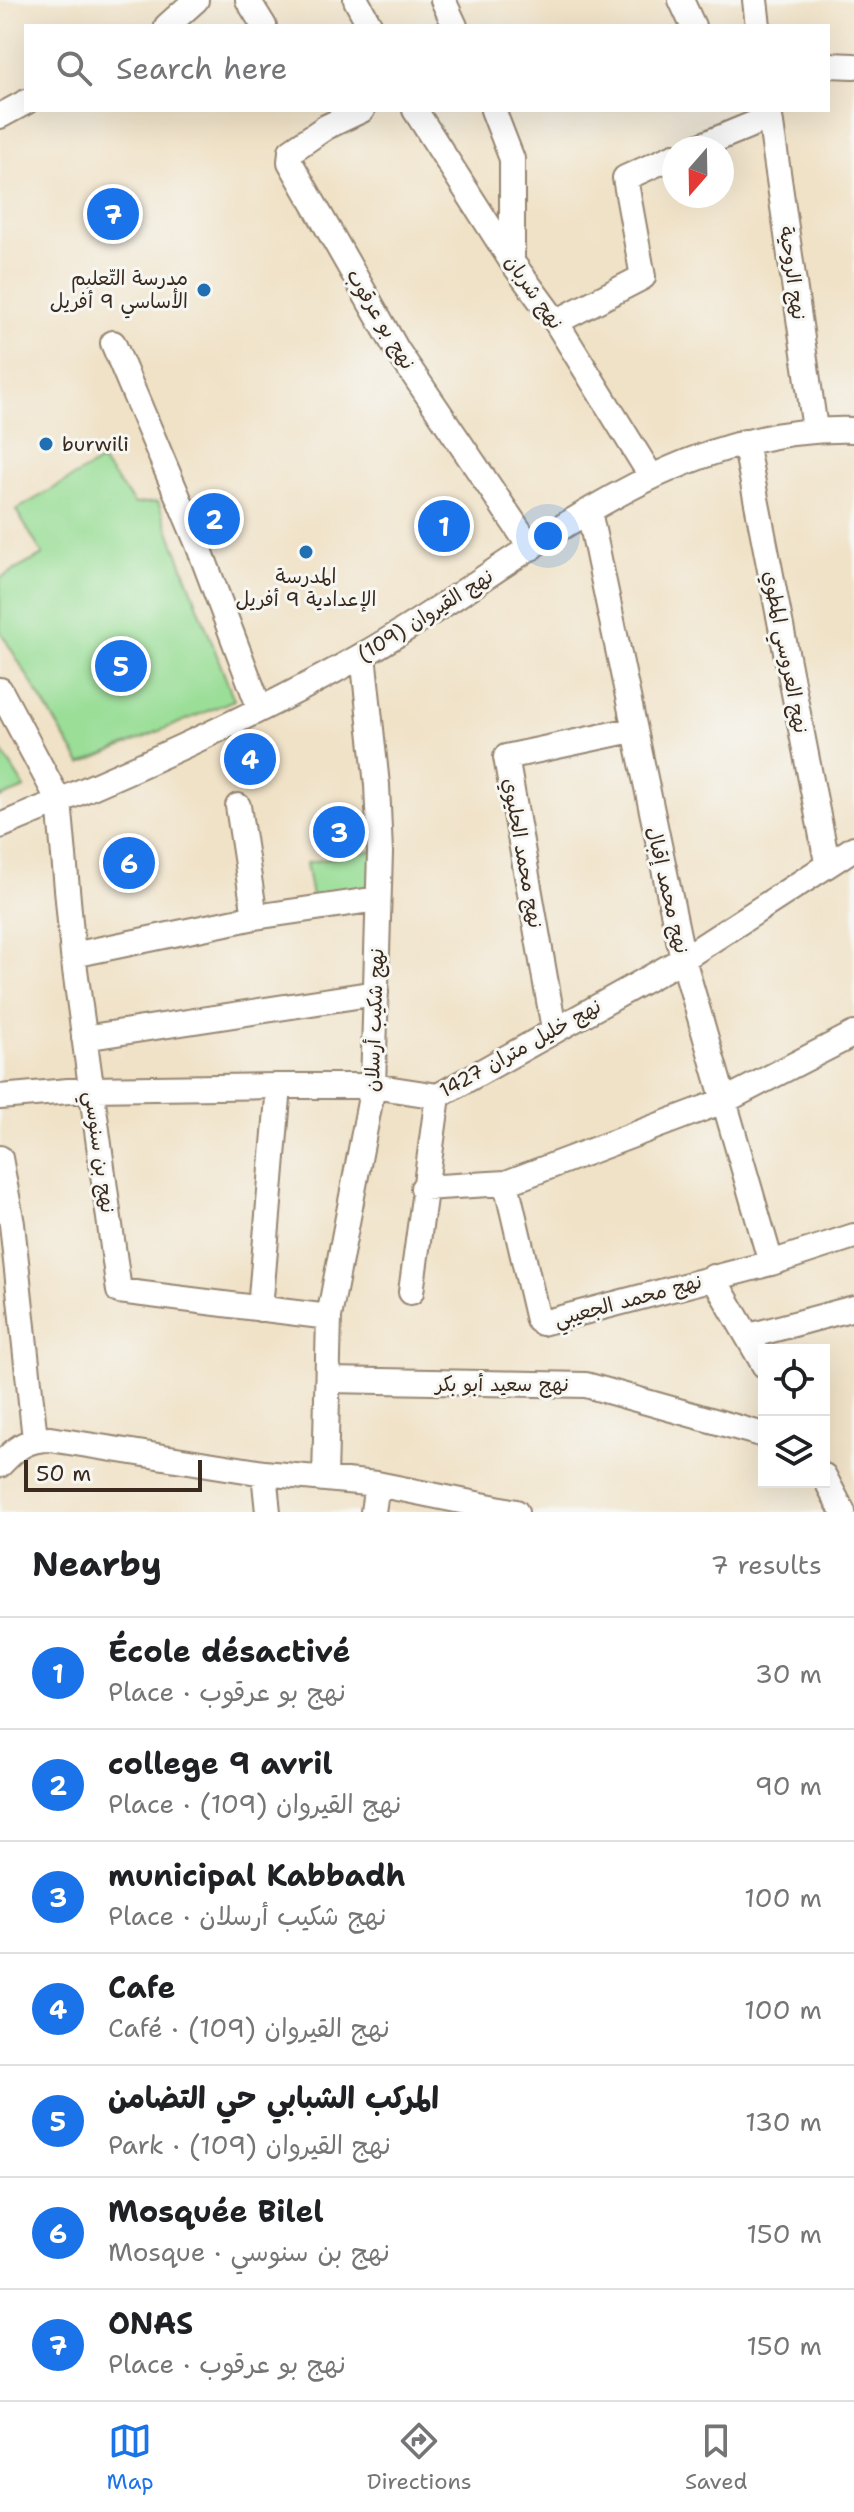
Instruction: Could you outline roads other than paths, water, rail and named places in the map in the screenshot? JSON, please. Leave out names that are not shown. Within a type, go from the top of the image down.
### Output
[{"type":"street","points":[[169,24],[196,0]]},
{"type":"street","points":[[248,0],[263,24]]},
{"type":"street","points":[[356,0],[369,24]]},
{"type":"street","points":[[443,0],[454,24]]},
{"type":"street","points":[[681,0],[692,24]]},
{"type":"street","points":[[755,0],[758,24]]},
{"type":"street","points":[[830,65],[854,66]]},
{"type":"street","points":[[0,116],[24,103]]},
{"type":"street","name":"نهج بو عرقوب","points":[[353,112],[321,119],[291,151],[290,162],[397,350],[531,548]]},
{"type":"street","name":"نهج شربان","points":[[416,112],[512,262],[556,322],[651,476]]},
{"type":"street","points":[[494,112],[512,159],[515,194],[512,262]]},
{"type":"street","name":"نهج الروحية","points":[[712,136],[733,121],[770,113],[815,429]]},
{"type":"street","points":[[556,322],[643,277],[625,178],[662,161]]},
{"type":"street","points":[[113,343],[197,542],[260,709]]},
{"type":"street","name":"نهج القيروان (109)","points":[[0,826],[260,709],[363,655],[589,511],[651,476],[745,442],[815,429],[854,430]]},
{"type":"street","name":"نهج العروسي المطوي","points":[[745,442],[827,862]]},
{"type":"street","name":"نهج محمد إقبال","points":[[589,511],[632,730],[683,959],[771,1263]]},
{"type":"street","name":"نهج شكيب أرسلان","points":[[325,1478],[330,1380],[329,1317],[373,1086],[378,899],[377,785],[363,655]]},
{"type":"street","points":[[0,690],[59,801]]},
{"type":"street","name":"نهج محمد الحليوي","points":[[554,1029],[506,757],[632,730]]},
{"type":"street","name":"نهج بن سنوسي","points":[[59,801],[73,955],[119,1291],[329,1317]]},
{"type":"street","points":[[238,806],[255,917]]},
{"type":"street","name":"نهج خليل متران 1427","points":[[0,1097],[91,1089],[279,1086],[373,1086],[438,1096],[683,959],[827,862],[854,848]]},
{"type":"street","points":[[73,955],[255,917],[378,899]]},
{"type":"street","points":[[84,1038],[376,993]]},
{"type":"street","points":[[423,1188],[506,1183],[726,1100],[854,1034]]},
{"type":"street","points":[[260,1309],[279,1086]]},
{"type":"street","points":[[411,1292],[438,1096]]},
{"type":"street","points":[[0,1158],[12,1224],[35,1439]]},
{"type":"street","name":"نهج محمد الجعيبي","points":[[506,1183],[538,1320],[542,1323],[771,1263],[854,1236]]},
{"type":"street","points":[[713,1277],[758,1353]]},
{"type":"street","points":[[749,1336],[854,1308]]},
{"type":"street","name":"نهج سعيد أبو بكر","points":[[330,1380],[586,1385],[758,1433]]},
{"type":"street","points":[[0,1465],[19,1445],[35,1439],[264,1473],[377,1484],[516,1512]]},
{"type":"street","points":[[264,1473],[268,1512]]},
{"type":"street","points":[[373,1512],[377,1484]]},
{"type":"place","name":"ONAS","points":[[113,214]]},
{"type":"place","name":"مدرسة التّعليم الأساسي 9 أفريل","points":[[204,290]]},
{"type":"place","name":"burwili","points":[[46,444]]},
{"type":"place","name":"college 9 avril","points":[[214,519]]},
{"type":"place","name":"École désactivé","points":[[444,526]]},
{"type":"place","name":"المدرسة الإعدادية 9 أفريل","points":[[306,552]]},
{"type":"place","name":"المركب الشبابي حي التضامن","points":[[121,666]]},
{"type":"place","name":"Cafe","points":[[250,759]]},
{"type":"place","name":"municipal Kabbadh","points":[[339,832]]},
{"type":"place","name":"Mosquée Bilel","points":[[129,863]]}]
